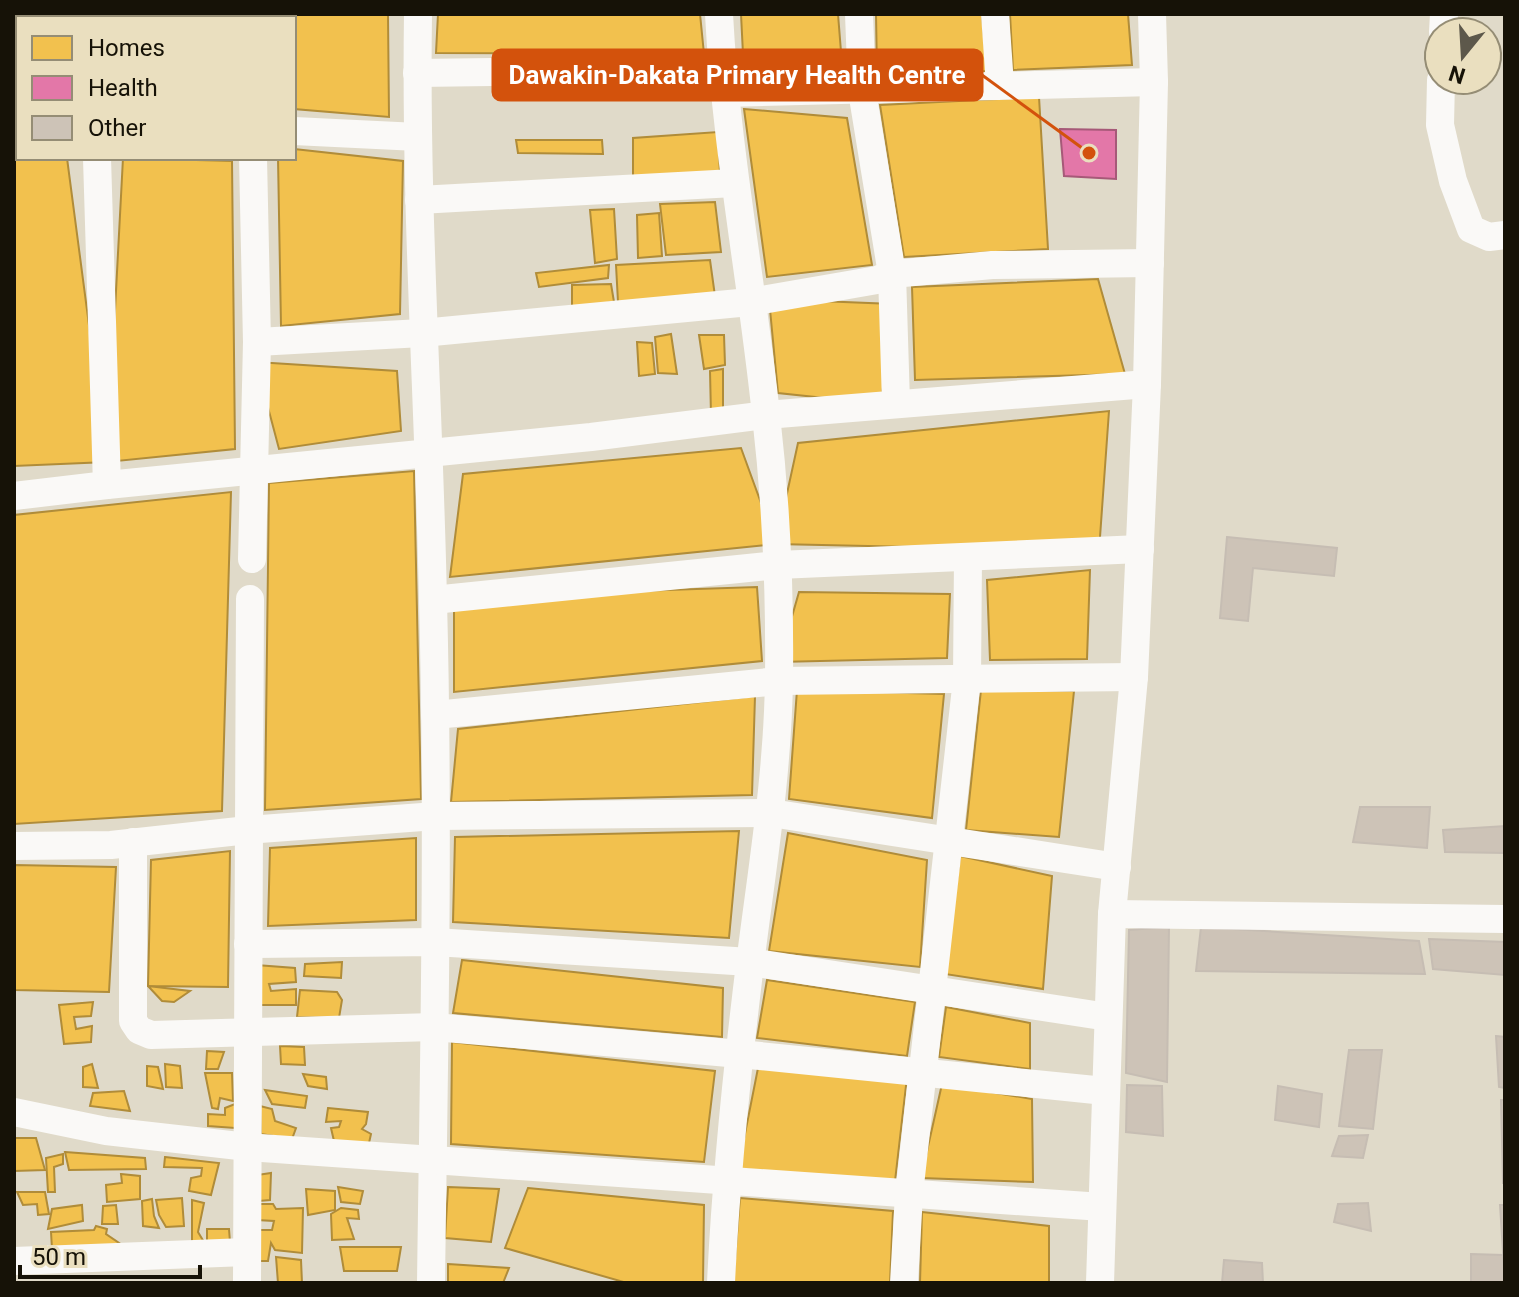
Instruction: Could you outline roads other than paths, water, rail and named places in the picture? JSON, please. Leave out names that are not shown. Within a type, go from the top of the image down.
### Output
[{"type":"street","points":[[418,14],[422,333],[435,715],[431,1283]]},
{"type":"street","points":[[719,14],[734,183],[766,415],[778,565],[779,681],[771,813],[750,962],[726,1182],[721,1283]]},
{"type":"street","points":[[859,14],[862,91],[892,274],[896,403]]},
{"type":"street","points":[[995,14],[1000,85]]},
{"type":"street","points":[[1100,1283],[1112,914],[1134,677],[1147,384],[1154,82],[1152,14]]},
{"type":"street","points":[[417,73],[723,81],[862,91],[1154,82]]},
{"type":"street","points":[[1441,96],[1440,125],[1453,181],[1471,229],[1489,237],[1505,235]]},
{"type":"street","points":[[296,131],[418,137]]},
{"type":"street","points":[[97,160],[107,485]]},
{"type":"street","points":[[252,559],[257,342],[253,160]]},
{"type":"street","points":[[419,200],[734,183]]},
{"type":"street","points":[[257,342],[422,333],[750,302],[877,280],[892,274],[992,265],[1150,263]]},
{"type":"street","points":[[14,496],[591,437],[766,415],[1147,384]]},
{"type":"street","points":[[433,600],[778,565],[1140,549]]},
{"type":"street","points":[[904,1283],[909,1194],[967,679],[968,557]]},
{"type":"street","points":[[247,1283],[250,599]]},
{"type":"street","points":[[435,715],[779,681],[1134,677]]},
{"type":"street","points":[[14,846],[133,842],[436,816],[771,813],[1117,867]]},
{"type":"street","points":[[133,842],[133,1021],[139,1030],[151,1035],[434,1027],[923,1071],[1105,1091]]},
{"type":"street","points":[[1112,914],[1505,919]]},
{"type":"street","points":[[248,944],[435,942],[750,962],[1108,1017]]},
{"type":"street","points":[[14,1112],[106,1131],[248,1147],[1102,1207]]},
{"type":"street","points":[[14,1261],[246,1252]]},
{"type":"place","name":"Dawakin-Dakata Primary Health Centre","points":[[1089,153]]}]
